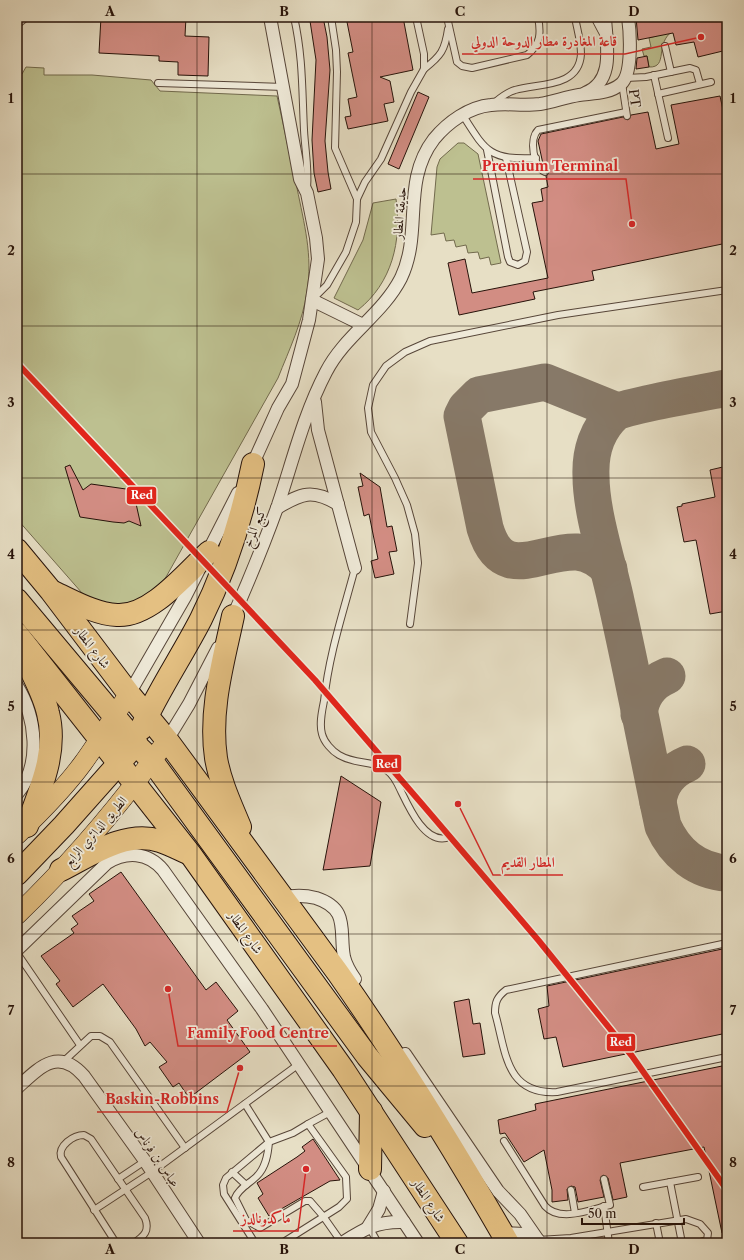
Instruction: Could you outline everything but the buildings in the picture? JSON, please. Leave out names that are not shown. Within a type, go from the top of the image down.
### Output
[{"type":"highway","points":[[17,874],[119,764],[135,743],[147,717],[200,620],[218,582],[241,518],[254,464]]},
{"type":"highway","name":"شارع المطار","points":[[17,550],[51,591],[147,717],[167,740],[365,1012],[467,1173],[505,1238]]},
{"type":"highway","points":[[51,591],[99,611],[117,615],[131,613],[155,602],[209,552]]},
{"type":"highway","points":[[17,600],[135,743],[152,761],[367,1056],[394,1090],[467,1173]]},
{"type":"highway","points":[[233,616],[215,711],[214,740],[216,759],[225,791],[256,863]]},
{"type":"highway","name":"شارع المطار","points":[[17,634],[99,740],[136,783],[191,855],[344,1069],[457,1243]]},
{"type":"highway","points":[[17,639],[43,696],[51,731],[50,756],[47,769],[22,830]]},
{"type":"highway","points":[[129,694],[138,715],[138,730],[130,768],[136,783]]},
{"type":"highway","points":[[99,740],[107,736],[115,736],[144,746],[152,747],[160,745],[167,740]]},
{"type":"highway","points":[[61,870],[111,845],[132,839],[145,838],[159,840],[191,855]]},
{"type":"highway","points":[[370,1169],[371,1111]]},
{"type":"main road","points":[[22,830],[70,779],[99,740],[129,694]]},
{"type":"main road","name":"الطريق الدائري الرابع","points":[[17,915],[61,870],[136,783],[167,740]]},
{"type":"street","points":[[17,21],[22,17]]},
{"type":"street","points":[[129,694],[185,597],[254,464],[278,408],[292,384],[306,336],[318,259],[316,238],[307,193],[300,179],[270,17]]},
{"type":"street","points":[[579,95],[593,90],[600,83],[605,74],[608,63],[605,17]]},
{"type":"street","points":[[624,81],[630,43],[628,17]]},
{"type":"street","name":"حديقة المطار","points":[[364,325],[387,302],[401,276],[413,233],[413,190],[418,170],[425,152],[444,126],[462,114],[490,105],[540,104],[579,95],[600,93],[624,81]]},
{"type":"street","points":[[312,300],[364,325]]},
{"type":"street","name":"كبع المرخ","points":[[167,740],[201,682],[233,616],[277,508],[315,394],[335,357],[349,339],[364,325]]},
{"type":"street","points":[[315,394],[318,430],[355,568]]},
{"type":"street","points":[[277,508],[295,497],[307,494],[321,495],[338,504]]},
{"type":"street","points":[[17,686],[25,702],[31,720],[33,737],[33,754],[29,773],[17,794]]},
{"type":"street","name":"الطريق الدائري الرابع","points":[[17,951],[107,863],[124,855],[138,855],[152,860],[163,870],[262,1009],[299,1064]]},
{"type":"street","points":[[282,898],[305,895],[322,900],[336,911],[342,927],[344,957],[352,976],[498,1191],[522,1216],[539,1242]]},
{"type":"street","points":[[17,1088],[38,1069],[52,1062],[64,1061]]},
{"type":"street","name":"عباس بن فرناس","points":[[64,1061],[75,1066],[84,1076],[145,1161],[199,1243]]},
{"type":"street","points":[[299,1064],[332,1111],[418,1243]]},
{"type":"street","points":[[368,1227],[379,1209],[384,1191]]},
{"type":"street","points":[[342,1243],[368,1227],[385,1222],[404,1222]]},
{"type":"street","name":"شارع المطار","points":[[505,1238],[524,1234],[539,1242]]},
{"type":"lane","points":[[294,17],[302,66],[304,130],[308,175],[307,193]]},
{"type":"lane","points":[[331,17],[336,50],[337,72],[334,141],[337,155],[357,199]]},
{"type":"lane","points":[[416,17],[424,54],[424,69]]},
{"type":"lane","points":[[447,17],[457,62],[462,66],[472,68],[527,55],[535,49],[541,32],[538,17]]},
{"type":"lane","name":"حديقة المطار","points":[[490,105],[515,90],[565,79],[574,73],[579,65],[581,54],[575,17]]},
{"type":"lane","points":[[594,17],[606,38]]},
{"type":"lane","points":[[312,300],[327,285],[346,252],[356,222],[357,199],[365,182],[381,159],[411,92],[424,69],[435,61],[443,51],[449,26]]},
{"type":"lane","points":[[665,46],[671,72]]},
{"type":"lane","points":[[624,81],[693,68],[697,73],[700,84]]},
{"type":"lane","points":[[654,75],[668,138]]},
{"type":"lane","name":"PT","points":[[536,158],[532,142],[533,137],[538,130],[626,114],[624,81]]},
{"type":"lane","points":[[658,94],[711,82]]},
{"type":"lane","points":[[158,83],[284,87]]},
{"type":"lane","points":[[462,114],[479,141],[487,150],[493,154],[506,158],[536,158],[539,168],[545,172]]},
{"type":"lane","points":[[487,150],[508,257],[510,262],[518,266],[525,261],[527,252],[506,158]]},
{"type":"lane","points":[[410,624],[418,563],[415,534],[404,499],[370,432],[368,408],[373,385],[386,366],[405,352],[430,341],[558,315],[727,290]]},
{"type":"lane","points":[[355,568],[335,634],[327,669],[322,733],[332,749],[340,756],[368,764],[377,764],[384,768],[395,780],[424,831],[435,837],[446,838]]},
{"type":"lane","points":[[727,943],[506,990],[499,996],[495,1004],[495,1013],[512,1073],[520,1083],[531,1090],[544,1093],[556,1092],[727,1057]]},
{"type":"lane","points":[[17,951],[80,1045]]},
{"type":"lane","points":[[64,1061],[91,1036],[100,1036],[110,1042],[185,1148]]},
{"type":"lane","points":[[94,1210],[152,1172],[299,1064]]},
{"type":"lane","points":[[245,1104],[269,1142],[268,1155],[263,1167],[258,1175],[238,1191],[235,1198],[246,1220],[260,1228],[305,1202],[310,1201],[323,1216],[342,1243]]},
{"type":"lane","points":[[255,1243],[224,1194],[223,1185],[226,1178],[269,1142],[293,1133],[332,1111]]},
{"type":"lane","points":[[282,1243],[347,1199],[348,1188],[346,1177],[308,1124]]},
{"type":"lane","points":[[116,1243],[61,1157],[60,1152],[62,1146],[77,1137],[84,1135],[88,1137],[146,1222],[145,1235],[134,1243]]},
{"type":"lane","points":[[504,1141],[548,1209],[563,1214],[575,1213],[610,1205],[604,1179]]},
{"type":"lane","points":[[118,1179],[145,1161]]},
{"type":"lane","points":[[232,1172],[246,1186]]},
{"type":"lane","points":[[643,1187],[698,1177]]},
{"type":"lane","points":[[670,1182],[682,1243]]},
{"type":"lane","points":[[571,1190],[575,1213]]},
{"type":"lane","points":[[604,1206],[609,1243]]},
{"type":"lane","points":[[539,1242],[607,1233],[656,1223],[677,1220],[692,1220],[704,1227],[708,1233],[708,1238],[704,1242],[696,1243]]},
{"type":"lane","points":[[656,1223],[660,1243]]},
{"type":"lane","points":[[368,1227],[378,1243]]},
{"type":"green space","points":[[673,31],[667,36],[664,42],[659,63],[655,66],[649,67],[647,56],[644,56],[642,49],[651,47],[649,38]]},
{"type":"green space","points":[[26,67],[44,68],[44,75],[92,75],[151,80],[160,91],[277,96],[302,214],[307,240],[309,278],[299,324],[278,378],[153,598],[135,607],[100,604],[82,593],[17,519],[17,78],[22,74]]},
{"type":"green space","points":[[458,143],[464,143],[478,154],[501,263],[491,265],[489,257],[480,259],[478,252],[468,253],[466,245],[456,247],[454,240],[446,241],[444,233],[431,235],[437,167],[440,159]]},
{"type":"green space","points":[[396,199],[397,230],[396,245],[392,260],[387,274],[379,287],[370,299],[358,310],[334,298],[363,240],[373,203]]},
{"type":"taxiway","points":[[609,569],[594,558],[577,552],[563,553],[524,561],[512,560],[501,556],[492,545],[485,528],[462,416],[466,408],[479,395],[545,382],[617,411]]},
{"type":"taxiway","points":[[727,388],[649,403],[615,413],[599,434],[593,450],[591,467],[594,506],[600,538],[613,586],[663,826],[674,844],[688,859],[706,869],[727,873]]},
{"type":"taxiway","points":[[639,714],[642,701],[647,691],[656,682],[667,676]]},
{"type":"taxiway","points":[[658,802],[661,789],[667,779],[676,770],[687,764]]},
{"type":"transit line","name":"Red","points":[[17,363],[315,680],[422,804],[539,941],[632,1056],[727,1190]]},
{"type":"place","name":"قاعة المغادرة مطار الدوحة الدولي","points":[[701,37]]},
{"type":"place","name":"Premium Terminal","points":[[632,224]]},
{"type":"place","name":"المطار القديم","points":[[458,804]]},
{"type":"place","name":"Family Food Centre","points":[[168,989]]},
{"type":"place","name":"Baskin-Robbins","points":[[240,1068]]},
{"type":"place","name":"ماكدونالدز","points":[[306,1169]]}]
